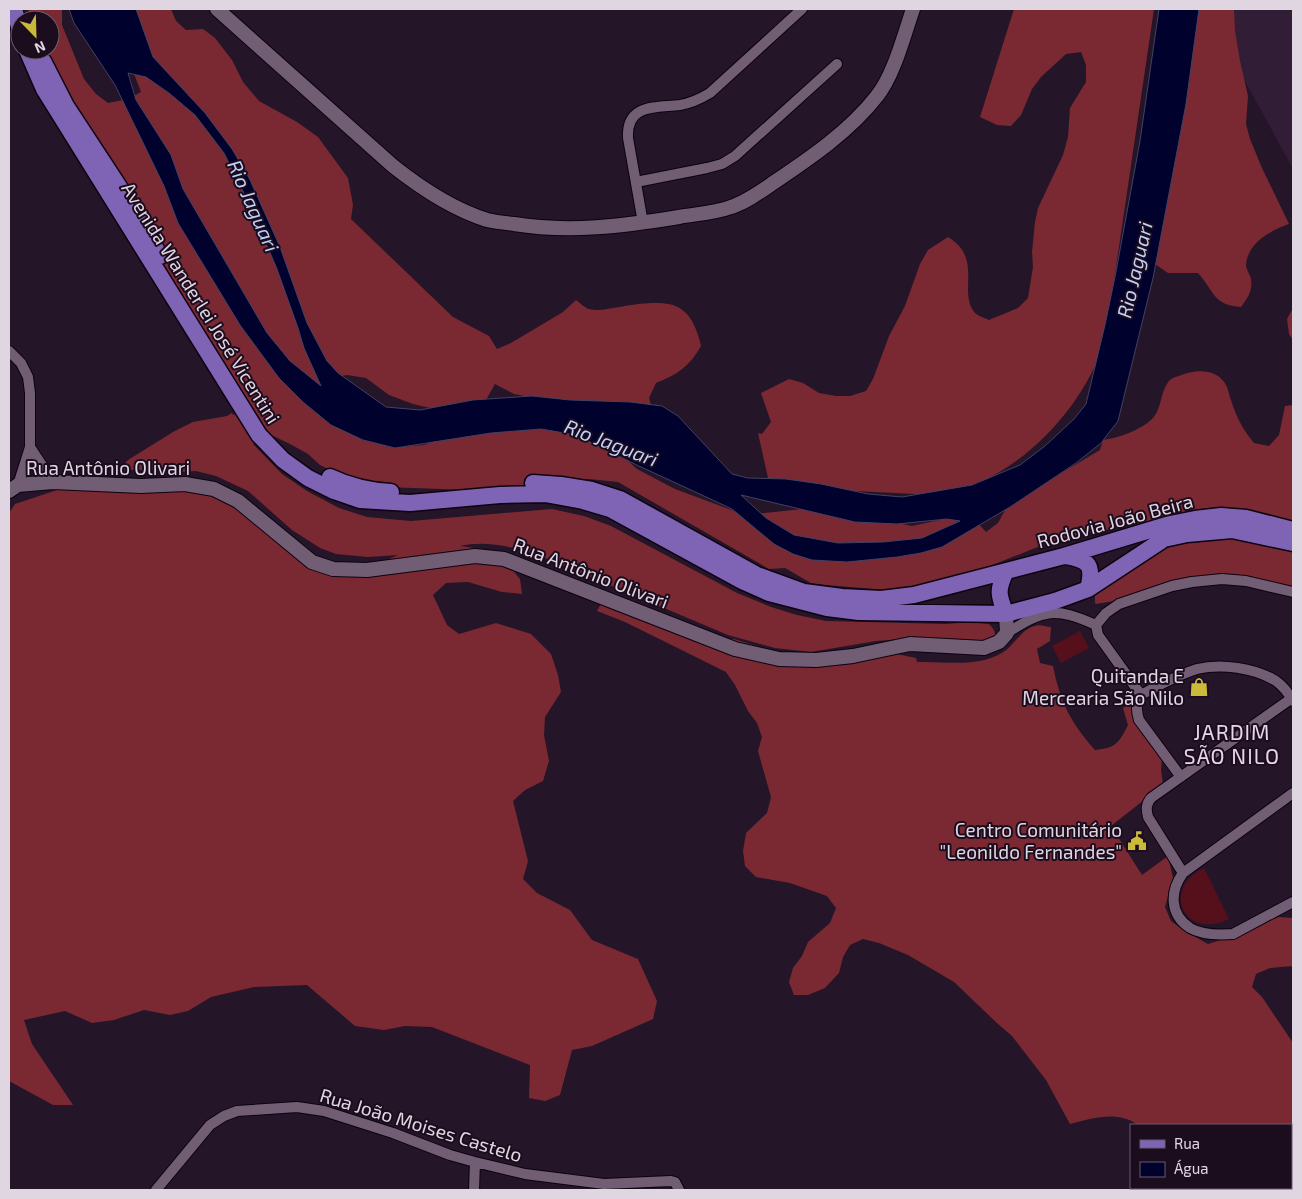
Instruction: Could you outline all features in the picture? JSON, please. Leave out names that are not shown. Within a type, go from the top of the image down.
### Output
[{"type":"main road","name":"Avenida Wanderlei José Vicentini","points":[[31,60],[44,89],[259,435],[282,460],[308,478],[334,491],[360,500],[384,503],[410,503],[500,495],[545,494],[583,501],[610,509],[742,581],[769,593],[827,608],[859,612],[1006,614],[1055,601]]},
{"type":"main road","name":"Avenida Wanderlei José Vicentini","points":[[42,60],[66,106],[125,196],[248,403],[264,427],[282,447],[308,467],[340,482],[374,491],[404,493],[531,483],[562,485],[592,490],[620,500],[757,575],[804,592],[842,598],[881,599],[914,596],[1006,571]]},
{"type":"main road","name":"Rodovia João Beira","points":[[1006,571],[1064,556],[1170,524],[1195,519],[1221,516],[1246,518],[1293,530]]},
{"type":"main road","name":"Rodovia João Beira","points":[[1055,601],[1088,589],[1164,539],[1187,534],[1232,530],[1293,543]]},
{"type":"main road","points":[[1064,556],[1081,559],[1087,563],[1091,570],[1088,589]]},
{"type":"main road","points":[[1006,571],[1000,585],[999,596],[1006,614]]},
{"type":"street","points":[[217,9],[393,166],[422,189],[452,206],[489,220],[534,228],[581,229],[643,223],[711,212],[750,198],[797,167],[856,121],[879,94],[889,76],[913,9]]},
{"type":"street","points":[[643,223],[627,131],[630,122],[638,113],[649,107],[680,105],[697,101],[710,93],[802,9]]},
{"type":"street","points":[[636,182],[722,164],[735,156],[837,64]]},
{"type":"street","points":[[9,351],[20,363],[28,377],[30,393],[30,447],[14,488]]},
{"type":"street","points":[[30,447],[53,482]]},
{"type":"street","name":"Rua Antônio Olivari","points":[[14,488],[53,482],[142,486],[185,484],[214,489],[238,501],[312,562],[333,569],[367,570],[475,556],[504,559],[735,649],[779,659],[816,660],[853,656],[910,644],[984,648],[999,642],[1007,633]]},
{"type":"street","points":[[1096,625],[1106,613],[1119,604],[1172,586],[1192,582],[1222,579],[1246,580],[1293,592]]},
{"type":"street","points":[[1006,614],[1007,633],[1026,621],[1044,614],[1060,612],[1076,616],[1096,625]]},
{"type":"street","points":[[1096,625],[1098,634],[1141,694]]},
{"type":"street","points":[[1181,777],[1139,720],[1136,712],[1141,694],[1158,685],[1197,670],[1225,667],[1260,674],[1275,680],[1282,686],[1293,700],[1147,802],[1146,810],[1148,816],[1183,873]]},
{"type":"street","points":[[1293,792],[1183,873],[1175,887],[1174,903],[1179,916],[1190,927],[1201,932],[1233,934],[1293,902]]},
{"type":"street","name":"Rua João Moises Castelo","points":[[156,1190],[210,1126],[224,1116],[237,1111],[297,1107],[324,1110],[475,1162],[545,1178],[617,1184],[670,1181],[678,1188]]},
{"type":"street","points":[[474,1190],[475,1162]]},
{"type":"shaded area","points":[[62,9],[62,25],[84,79],[96,94],[108,103],[128,99],[141,92],[109,9],[171,9],[176,21],[186,30],[203,29],[215,38],[232,60],[243,82],[259,101],[297,122],[318,137],[348,178],[353,205],[351,219],[453,317],[489,336],[497,349],[511,343],[563,312],[576,300],[584,307],[593,310],[643,304],[668,304],[685,312],[697,331],[701,346],[692,359],[682,369],[656,383],[649,398],[653,412],[530,397],[514,394],[495,384],[482,407],[443,411],[413,404],[389,395],[366,378],[347,375],[332,378],[320,386],[399,447],[424,445],[464,431],[550,427],[594,441],[625,458],[637,469],[675,489],[745,515],[822,507],[912,526],[944,519],[975,520],[986,532],[998,523],[1005,510],[1018,499],[1100,450],[1103,440],[1129,433],[1142,427],[1152,419],[1166,385],[1171,379],[1199,371],[1217,375],[1222,379],[1246,433],[1254,443],[1269,446],[1279,435],[1285,406],[1293,405],[1293,528],[1200,510],[1050,542],[923,593],[826,585],[811,583],[785,568],[769,569],[618,482],[589,479],[470,490],[385,487],[338,474],[320,465],[308,454],[265,432],[253,444],[282,474],[307,491],[339,508],[367,517],[411,521],[552,509],[584,516],[611,526],[737,593],[797,615],[826,621],[946,624],[971,622],[989,624],[994,631],[995,638],[992,644],[915,638],[876,641],[811,652],[775,648],[728,635],[538,555],[490,544],[460,546],[497,551],[520,579],[522,594],[502,592],[468,582],[446,583],[433,595],[447,625],[459,634],[496,623],[531,634],[551,654],[558,675],[561,692],[545,717],[544,735],[549,761],[543,781],[525,790],[513,801],[528,861],[523,879],[537,893],[570,910],[592,940],[638,959],[657,1001],[653,1019],[592,1046],[572,1050],[560,1095],[545,1101],[529,1098],[530,1065],[432,1027],[405,1026],[384,1030],[355,1026],[307,985],[254,987],[211,997],[188,1011],[170,1015],[144,1010],[114,1020],[92,1023],[65,1011],[24,1020],[32,1044],[73,1105],[53,1105],[9,1081],[9,513],[15,504],[66,487],[183,486],[229,495],[307,554],[348,568],[382,562],[398,555],[368,557],[336,554],[320,548],[292,530],[248,491],[216,476],[196,471],[152,474],[157,470],[119,470],[128,460],[193,422],[227,416],[232,413],[233,415],[247,409],[61,110],[44,60],[60,60],[60,10],[28,10]]},
{"type":"shaded area","points":[[1014,9],[1154,9],[1105,342],[1094,369],[1079,395],[1061,419],[1040,441],[1016,461],[991,477],[964,488],[935,495],[774,487],[767,485],[768,478],[758,433],[762,434],[771,422],[761,393],[789,379],[803,383],[819,393],[836,396],[850,396],[866,391],[873,379],[889,336],[905,306],[920,264],[928,250],[948,237],[959,246],[965,255],[968,265],[968,295],[970,304],[975,313],[980,316],[989,320],[1018,308],[1028,298],[1033,267],[1032,252],[1038,208],[1063,155],[1068,137],[1070,108],[1086,82],[1086,65],[1081,52],[1066,54],[1041,77],[1032,89],[1021,115],[1011,126],[997,125],[980,117]]},
{"type":"shaded area","points":[[1192,9],[1234,9],[1235,31],[1248,96],[1246,124],[1262,168],[1289,224],[1261,238],[1251,250],[1246,265],[1251,279],[1251,287],[1241,307],[1225,304],[1215,296],[1198,273],[1168,273],[1155,264]]},
{"type":"shaded area","points":[[1234,9],[1293,9],[1293,169],[1222,39]]},
{"type":"shaded area","points":[[1293,308],[1293,340],[1289,334],[1287,319]]},
{"type":"shaded area","points":[[1232,534],[1293,546],[1293,587],[1235,580],[1140,592],[1114,601],[1095,603],[1095,589],[1168,541]]},
{"type":"shaded area","points":[[604,598],[718,638],[734,639],[793,657],[887,652],[916,658],[917,662],[960,663],[981,661],[1002,653],[1030,628],[1038,625],[1051,627],[1050,641],[1037,649],[1040,663],[1053,666],[1059,691],[1073,721],[1095,750],[1108,748],[1116,744],[1128,725],[1123,708],[1136,700],[1135,719],[1162,756],[1163,785],[1111,826],[1142,875],[1168,856],[1173,878],[1165,907],[1171,921],[1208,944],[1279,917],[1293,918],[1293,966],[1270,968],[1256,974],[1252,987],[1262,997],[1293,1043],[1293,1146],[1292,1124],[1136,1124],[1122,1118],[1105,1117],[1070,1124],[1046,1080],[1012,1036],[954,982],[908,955],[879,943],[863,939],[850,945],[843,957],[839,973],[825,988],[808,995],[794,995],[789,982],[793,968],[802,956],[808,942],[830,923],[836,908],[827,896],[790,883],[756,877],[745,866],[743,851],[746,833],[767,813],[771,797],[758,751],[762,737],[757,723],[726,672],[625,622],[597,611]]},
{"type":"shaded area","points":[[1080,631],[1089,648],[1061,663],[1052,646]]},
{"type":"shaded area","points":[[1204,868],[1229,919],[1213,924],[1200,923],[1190,918],[1183,910],[1181,899],[1183,888],[1191,877]]},
{"type":"water","name":"Rio Jaguari","points":[[69,9],[136,9],[153,57],[205,113],[232,149],[250,180],[280,247],[307,323],[327,361],[338,373],[386,407],[420,410],[473,400],[532,396],[570,400],[630,402],[662,406],[678,416],[732,474],[748,478],[786,479],[868,494],[902,497],[972,485],[1020,465],[1045,446],[1074,419],[1086,404],[1116,272],[1140,141],[1159,9],[1199,9],[1186,104],[1153,278],[1118,421],[1101,443],[1076,463],[1010,507],[942,547],[897,557],[847,562],[812,560],[793,554],[774,544],[732,509],[576,435],[541,429],[491,433],[395,448],[363,440],[331,425],[303,402],[279,378],[240,325],[178,223],[164,186],[115,85],[74,23]],"holes":[[[128,73],[146,77],[169,93],[195,115],[224,153],[250,205],[277,269],[304,348],[321,386],[290,361],[267,333],[183,189],[171,155],[136,100]],[[741,495],[855,522],[897,524],[947,519],[960,521],[922,538],[883,542],[838,543],[794,535],[766,518]]]},
{"type":"place","name":"Quitanda E Mercearia São Nilo","points":[[1199,687]]},
{"type":"place","name":"Centro Comunitário \"Leonildo Fernandes\"","points":[[1137,841]]},
{"type":"district","name":"JARDIM SÃO NILO","points":[[1232,745]]}]
